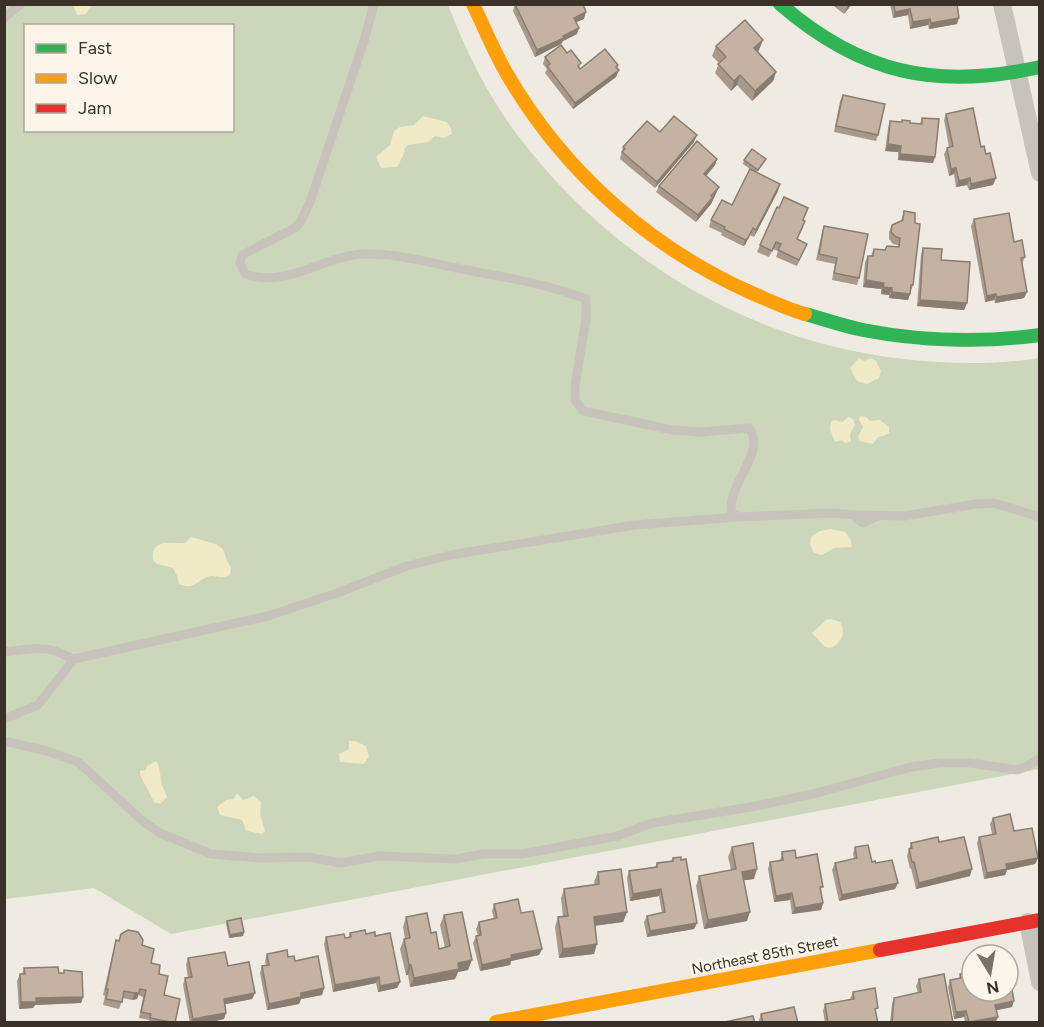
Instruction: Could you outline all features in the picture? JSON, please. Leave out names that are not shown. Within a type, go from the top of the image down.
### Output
[{"type":"street","points":[[472,4],[507,77],[549,138],[600,195],[654,239],[705,272],[755,297],[798,313],[874,332],[916,338],[969,340],[1040,334]]},
{"type":"street","points":[[780,4],[810,30],[840,48],[864,60],[894,69],[933,77],[964,78],[1017,74],[1040,67]]},
{"type":"street","points":[[1002,4],[1040,173]]},
{"type":"street","points":[[1034,921],[1040,982]]},
{"type":"street","name":"Northeast 85th Street","points":[[496,1023],[1034,921]]},
{"type":"lane","points":[[4,18],[21,4]]},
{"type":"lane","points":[[374,4],[364,41],[310,202],[301,221],[281,237],[242,255],[240,263],[245,274],[257,278],[278,277],[362,254],[376,254],[526,282],[586,299],[586,318],[575,386],[575,400],[583,411],[597,416],[673,430],[701,432],[749,428],[754,434],[753,452],[734,489],[730,506],[732,514],[740,517]]},
{"type":"lane","points":[[4,652],[31,649],[55,651],[74,659],[268,616],[407,566],[451,555],[635,525],[832,513],[856,515],[863,523],[878,516],[904,516],[994,502],[1040,517]]},
{"type":"lane","points":[[4,719],[38,705],[74,659]]},
{"type":"lane","points":[[4,741],[47,751],[78,762],[145,823],[160,833],[211,854],[261,858],[308,857],[341,863],[379,856],[456,859],[483,854],[522,854],[617,837],[652,823],[751,807],[813,794],[911,767],[962,762],[1017,770],[1040,758]]},
{"type":"green space","points":[[4,5],[448,5],[493,100],[550,175],[591,216],[636,253],[684,285],[736,312],[790,334],[846,349],[904,359],[954,363],[1006,362],[1039,358],[1039,769],[171,934],[94,888],[5,899]]},
{"type":"sand","points":[[73,4],[92,5],[86,14],[77,15]]},
{"type":"sand","points":[[423,116],[447,122],[452,134],[444,138],[435,136],[428,142],[408,145],[397,167],[381,168],[376,157],[390,145],[394,131],[400,127],[414,125]]},
{"type":"sand","points":[[859,358],[864,361],[871,358],[876,361],[881,371],[879,378],[867,384],[857,381],[850,368]]},
{"type":"sand","points":[[860,416],[870,421],[880,420],[889,427],[889,433],[878,437],[873,444],[860,441],[858,437],[863,427],[859,420]]},
{"type":"sand","points":[[848,417],[853,419],[855,425],[850,434],[851,442],[845,443],[842,440],[835,442],[830,429],[831,422],[834,420],[842,422]]},
{"type":"sand","points":[[831,529],[845,532],[851,540],[852,547],[834,548],[822,555],[814,553],[810,544],[811,537],[820,531]]},
{"type":"sand","points":[[191,537],[216,544],[223,549],[231,567],[230,575],[211,576],[193,585],[185,586],[179,584],[173,568],[157,564],[153,560],[155,548],[159,545],[185,543]]},
{"type":"sand","points":[[826,620],[840,622],[843,634],[840,641],[830,648],[824,646],[812,633]]},
{"type":"sand","points":[[349,741],[366,746],[369,756],[364,764],[340,762],[339,754],[349,749]]},
{"type":"sand","points":[[156,761],[167,797],[160,804],[154,802],[140,775],[140,771],[146,770],[147,766]]},
{"type":"sand","points":[[237,793],[243,800],[254,796],[261,802],[260,814],[265,831],[262,834],[246,830],[242,820],[220,815],[217,807],[226,800],[234,799]]},
{"type":"building","points":[[515,4],[583,4],[586,12],[574,18],[579,28],[563,36],[564,38],[537,50]]},
{"type":"building","points":[[894,4],[957,4],[959,18],[931,23],[930,19],[913,22],[910,9],[895,12]]},
{"type":"building","points":[[745,20],[763,40],[754,48],[776,72],[755,91],[740,75],[734,81],[718,64],[726,57],[716,46]]},
{"type":"building","points":[[561,45],[567,53],[571,50],[581,63],[578,66],[580,69],[605,49],[618,65],[616,67],[619,70],[575,103],[547,66],[550,64],[545,57]]},
{"type":"building","points":[[843,95],[885,104],[878,135],[836,126]]},
{"type":"building","points":[[973,108],[981,147],[984,146],[986,154],[990,153],[996,178],[971,184],[970,178],[959,181],[956,168],[951,169],[947,148],[953,146],[946,114]]},
{"type":"building","points":[[674,116],[697,135],[657,182],[622,152],[625,149],[623,147],[647,121],[660,132]]},
{"type":"building","points":[[922,118],[939,119],[935,157],[900,154],[901,146],[888,144],[890,121],[902,122],[902,120],[922,124]]},
{"type":"building","points":[[697,141],[717,159],[704,174],[719,187],[698,215],[659,186]]},
{"type":"building","points":[[752,149],[766,159],[758,170],[744,160]]},
{"type":"building","points":[[750,169],[780,184],[756,230],[753,228],[745,240],[711,220],[722,200],[732,205]]},
{"type":"building","points":[[784,197],[808,208],[797,239],[807,244],[799,260],[778,250],[781,244],[776,242],[772,251],[760,245]]},
{"type":"building","points":[[904,211],[915,213],[915,223],[920,224],[910,294],[892,292],[892,288],[883,287],[884,283],[866,280],[868,256],[873,256],[874,249],[885,250],[887,246],[899,247],[900,238],[891,232],[892,225],[903,220]]},
{"type":"building","points":[[1009,213],[1014,242],[1022,240],[1025,257],[1021,258],[1027,292],[997,297],[996,294],[987,296],[974,219]]},
{"type":"building","points":[[824,226],[868,234],[859,278],[834,273],[837,258],[819,254]]},
{"type":"building","points":[[923,248],[942,249],[941,260],[970,262],[967,303],[920,300]]},
{"type":"building","points":[[1010,814],[1014,831],[1032,828],[1038,858],[1006,864],[1007,869],[987,873],[979,837],[996,834],[993,818]]},
{"type":"building","points":[[938,837],[939,842],[964,837],[972,869],[919,883],[909,849],[912,848],[911,843]]},
{"type":"building","points":[[753,843],[757,869],[742,872],[750,912],[708,920],[699,876],[736,869],[732,847]]},
{"type":"building","points":[[868,845],[872,862],[892,860],[898,883],[842,895],[835,863],[857,858],[855,847]]},
{"type":"building","points":[[795,850],[796,858],[817,854],[823,887],[820,887],[823,903],[795,908],[792,893],[776,896],[770,862],[783,860],[782,852]]},
{"type":"building","points":[[681,857],[681,860],[686,859],[697,923],[650,931],[647,916],[665,912],[661,889],[633,894],[629,871],[657,867],[657,863],[673,861],[673,858]]},
{"type":"building","points":[[621,869],[627,912],[594,917],[597,944],[563,949],[558,917],[568,916],[564,889],[599,884],[598,872]]},
{"type":"building","points":[[518,899],[521,913],[533,911],[542,949],[511,955],[512,958],[482,965],[476,936],[481,935],[479,922],[497,918],[494,904]]},
{"type":"building","points":[[462,912],[472,960],[458,963],[459,969],[414,978],[404,939],[410,938],[406,917],[427,913],[431,933],[436,932],[439,949],[450,946],[444,915]]},
{"type":"building","points":[[241,918],[244,932],[230,935],[227,921]]},
{"type":"building","points":[[128,930],[138,932],[143,940],[142,945],[154,949],[151,963],[160,965],[159,974],[168,976],[164,995],[180,999],[175,1023],[150,1018],[151,1014],[141,1012],[146,990],[140,989],[139,993],[124,991],[122,1002],[106,999],[116,940],[119,941],[121,934]]},
{"type":"building","points":[[365,930],[366,934],[375,932],[375,936],[390,933],[400,982],[380,986],[379,977],[335,985],[326,937],[344,934],[345,938],[351,937],[350,933]]},
{"type":"building","points":[[287,950],[288,957],[294,956],[295,961],[318,956],[324,988],[301,993],[301,997],[269,1004],[262,966],[269,965],[267,954]]},
{"type":"building","points":[[225,952],[228,966],[249,962],[255,993],[224,999],[226,1013],[193,1019],[185,978],[192,977],[188,958]]},
{"type":"building","points":[[58,967],[59,973],[64,973],[64,970],[82,972],[83,997],[36,998],[36,1002],[21,1002],[20,974],[25,974],[24,968]]},
{"type":"building","points":[[944,974],[953,1023],[892,1023],[894,998],[921,992],[919,979]]},
{"type":"building","points":[[960,978],[960,1003],[1004,1003],[995,1005],[998,1017],[969,1022],[966,1011],[956,1012],[950,980]]},
{"type":"building","points":[[875,988],[878,1023],[828,1023],[825,1004],[854,999],[853,992]]},
{"type":"building","points":[[794,1007],[798,1023],[763,1023],[761,1014]]},
{"type":"building","points":[[753,1016],[755,1023],[720,1023]]},
{"type":"traffic: fast","points":[[780,4],[810,28],[840,47],[870,61],[901,70],[933,76],[967,77],[1040,67]]},
{"type":"traffic: fast","points":[[805,314],[856,328],[907,337],[974,340],[1040,335]]},
{"type":"traffic: slow","points":[[473,4],[502,66],[529,109],[555,143],[613,204],[645,230],[716,276],[805,314]]},
{"type":"traffic: slow","points":[[496,1022],[880,950]]},
{"type":"traffic: jam","points":[[880,950],[1040,920]]}]
